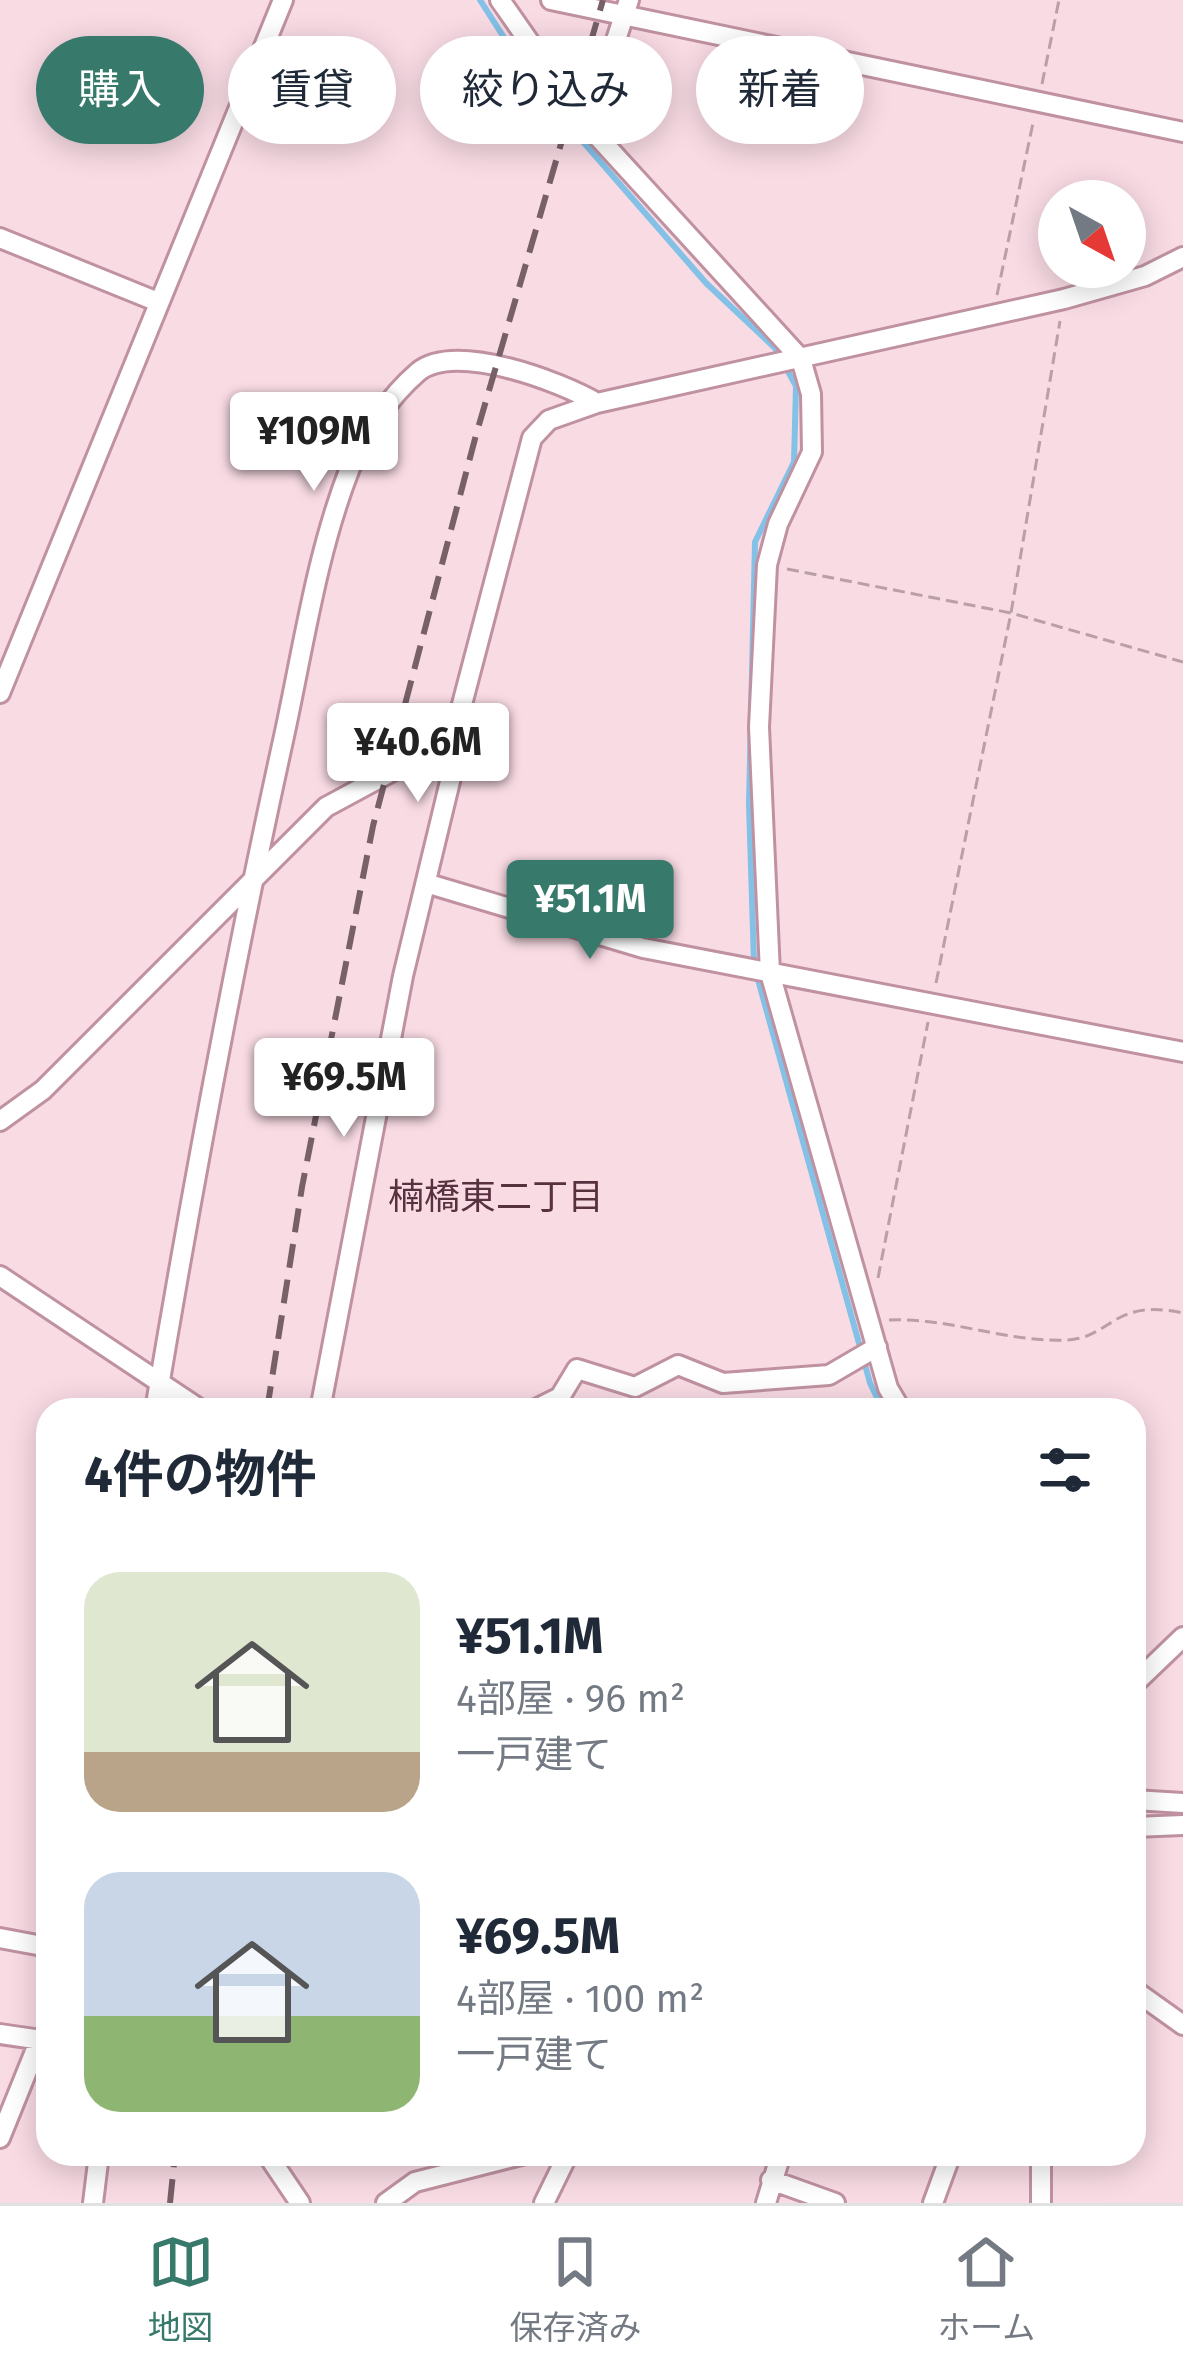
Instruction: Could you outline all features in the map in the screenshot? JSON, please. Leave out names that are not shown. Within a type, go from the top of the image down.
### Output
[{"type":"street","points":[[0,693],[10,633],[158,302],[284,0]]},
{"type":"street","points":[[500,0],[525,36]]},
{"type":"street","points":[[551,0],[626,8],[1183,132]]},
{"type":"street","points":[[604,144],[801,359],[811,394],[812,452],[778,524],[767,565],[759,727],[770,973],[877,1347],[896,1398]]},
{"type":"street","points":[[0,238],[158,302]]},
{"type":"street","points":[[322,1398],[403,976],[453,769],[455,731],[532,438],[549,420],[598,404],[1064,298],[1145,276],[1183,256]]},
{"type":"street","points":[[157,1398],[216,1051],[332,527],[351,465],[385,407],[421,368],[455,360],[561,382],[598,404]]},
{"type":"street","points":[[0,1121],[43,1090],[326,807],[428,752],[455,731]]},
{"type":"street","points":[[428,884],[643,948],[1063,1026],[1127,1046],[1183,1052]]},
{"type":"street","points":[[0,1276],[185,1398]]},
{"type":"street","points":[[558,1398],[577,1370],[635,1387],[678,1365],[723,1383],[829,1375],[877,1347]]},
{"type":"street","points":[[1146,1672],[1183,1637]]},
{"type":"street","points":[[1146,1801],[1183,1803]]},
{"type":"street","points":[[1146,1827],[1183,1826]]},
{"type":"street","points":[[0,1938],[36,1945]]},
{"type":"street","points":[[1146,1999],[1183,2025]]},
{"type":"street","points":[[0,2034],[36,2039]]},
{"type":"street","points":[[0,2138],[36,2058]]},
{"type":"street","points":[[93,2203],[98,2166]]},
{"type":"street","points":[[275,2166],[300,2203]]},
{"type":"street","points":[[386,2203],[415,2182],[478,2166]]},
{"type":"street","points":[[544,2203],[562,2166]]},
{"type":"street","points":[[766,2203],[776,2166]]},
{"type":"street","points":[[933,2203],[947,2166]]},
{"type":"street","points":[[1041,2166],[1041,2203]]},
{"type":"street","points":[[770,2180],[836,2203]]},
{"type":"path","points":[[993,315],[1060,0]]},
{"type":"path","points":[[877,1283],[1011,613],[1064,298]]},
{"type":"path","points":[[767,565],[1011,613],[1183,662]]},
{"type":"path","points":[[870,1322],[912,1319],[1008,1339],[1075,1340],[1133,1311],[1150,1307],[1183,1313]]},
{"type":"waterway","points":[[480,0],[537,89],[706,283],[775,348],[796,386],[794,462],[755,542],[749,804],[754,963]]},
{"type":"waterway","points":[[757,976],[877,1398]]},
{"type":"railway","points":[[269,1398],[302,1187],[373,826],[476,435],[603,0]]},
{"type":"railway","points":[[170,2203],[174,2166]]},
{"type":"district","name":"楠橋東二丁目","points":[[496,1197]]}]
